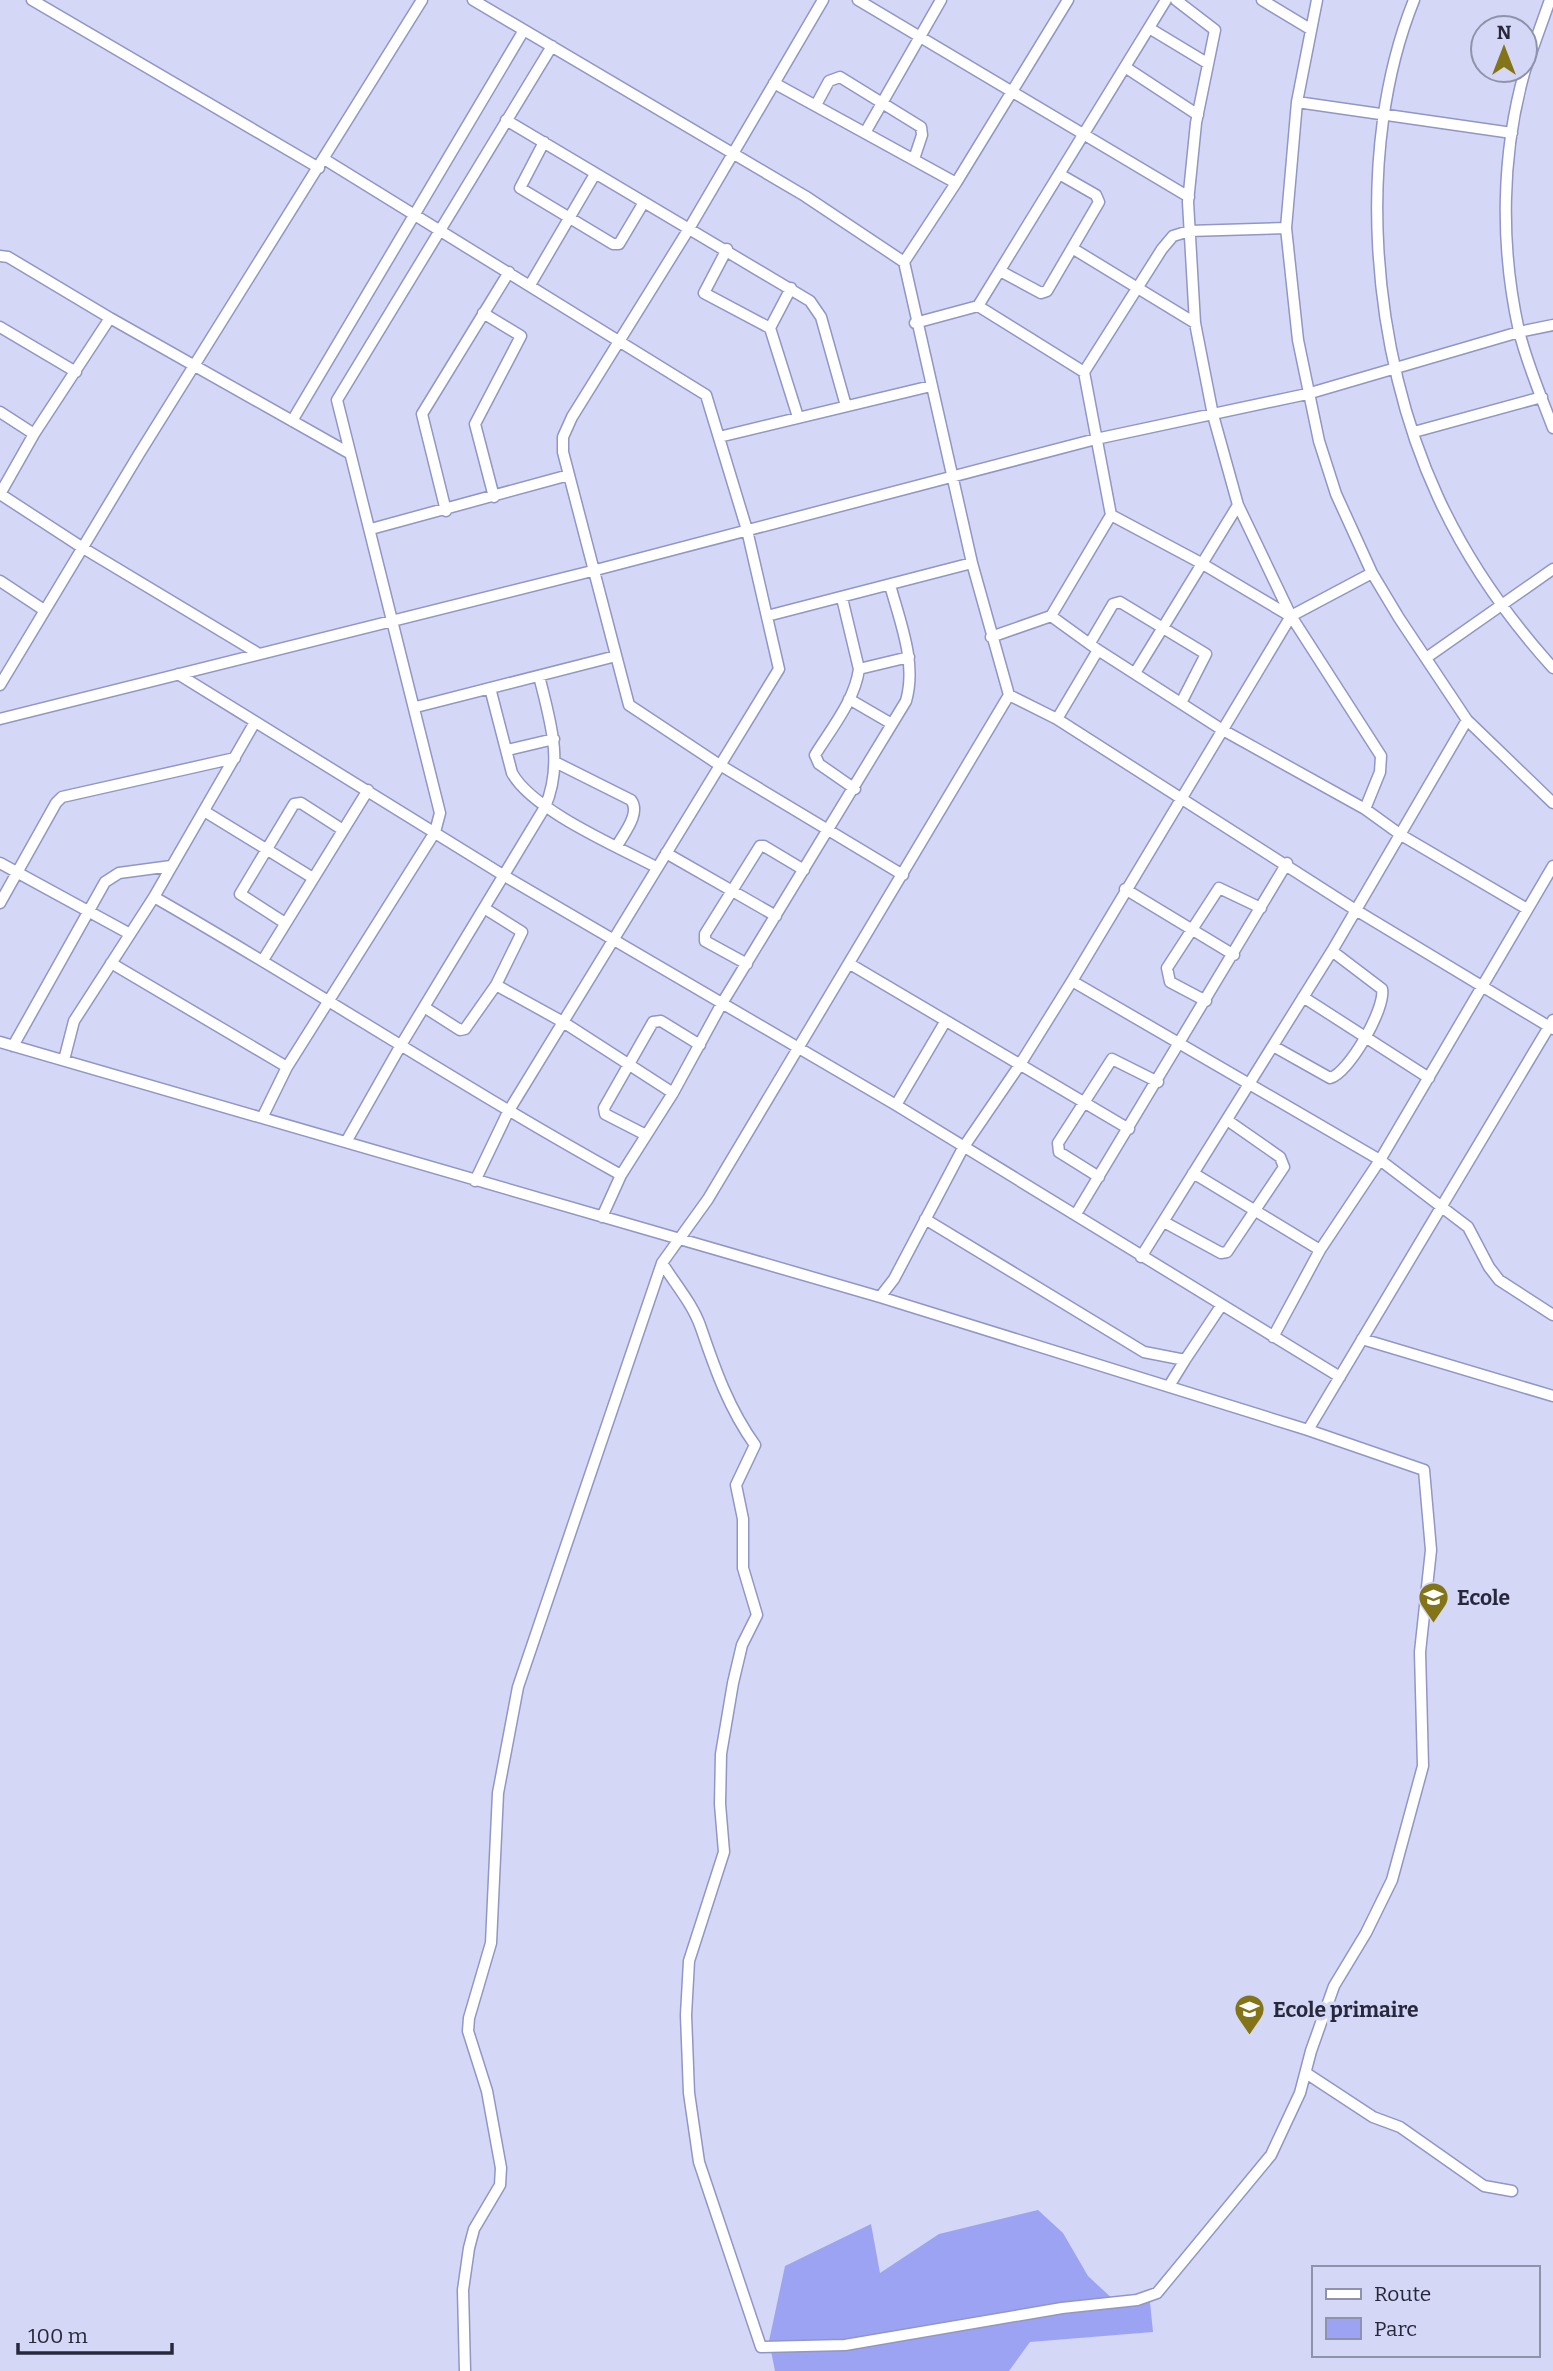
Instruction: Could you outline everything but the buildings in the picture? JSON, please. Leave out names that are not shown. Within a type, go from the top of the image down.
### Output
[{"type":"street","points":[[32,0],[414,214],[706,395],[747,530],[779,669],[508,1112],[475,1181]]},
{"type":"street","points":[[0,685],[422,0]]},
{"type":"street","points":[[473,0],[805,196],[904,262]]},
{"type":"street","points":[[822,0],[690,227],[617,341],[567,426],[563,452],[629,705],[903,876]]},
{"type":"street","points":[[858,0],[1189,197]]},
{"type":"street","points":[[866,131],[941,0]]},
{"type":"street","points":[[1068,0],[1012,94],[904,262],[915,323],[972,563],[1009,695],[1056,719],[1287,863],[1354,909],[1552,1026],[1308,1430]]},
{"type":"street","points":[[915,323],[978,306],[1002,272],[1166,0]]},
{"type":"street","points":[[1176,0],[1214,28],[1198,114],[1189,197],[1195,323],[1213,415],[1238,505],[1291,616],[1381,756],[1380,772],[1365,809]]},
{"type":"street","points":[[1262,0],[1310,29]]},
{"type":"street","points":[[1317,0],[1297,102],[1286,229],[1307,394],[1336,494],[1372,573],[1467,720],[1553,803]]},
{"type":"street","points":[[1414,0],[1394,56],[1378,155],[1377,251],[1397,368],[1414,432],[1437,496],[1473,562],[1553,668]]},
{"type":"street","points":[[1539,31],[1550,0]]},
{"type":"street","points":[[1149,28],[1207,63]]},
{"type":"street","points":[[292,421],[524,30]]},
{"type":"street","points":[[263,1116],[286,1068],[435,832],[440,813],[440,803],[337,400],[552,47]]},
{"type":"street","points":[[1125,67],[1198,114]]},
{"type":"street","points":[[816,105],[829,80],[836,77],[884,101],[921,127],[922,135],[914,159]]},
{"type":"street","points":[[774,83],[866,131],[956,183]]},
{"type":"street","points":[[1522,84],[1506,181],[1507,254],[1519,332],[1553,428]]},
{"type":"street","points":[[1297,102],[1512,133]]},
{"type":"street","points":[[506,120],[727,249],[791,288],[816,308],[821,317],[846,406]]},
{"type":"street","points":[[544,142],[520,188],[570,219],[613,244],[619,244],[644,202]]},
{"type":"street","points":[[530,285],[596,174]]},
{"type":"street","points":[[1002,272],[1045,293],[1099,199],[1061,174]]},
{"type":"street","points":[[991,637],[1051,616],[1111,515],[1084,372],[1169,239],[1189,231],[1286,229]]},
{"type":"street","points":[[1072,248],[1195,323]]},
{"type":"street","points":[[727,249],[704,290],[705,295],[771,328]]},
{"type":"street","points":[[0,256],[8,257],[349,453]]},
{"type":"street","points":[[446,511],[422,414],[509,272]]},
{"type":"street","points":[[791,288],[771,328],[798,417]]},
{"type":"street","points":[[978,306],[1084,372]]},
{"type":"street","points":[[483,313],[521,336],[475,424],[494,497]]},
{"type":"street","points":[[110,318],[34,434],[0,494],[256,653]]},
{"type":"street","points":[[0,719],[592,571],[1096,439],[1307,394],[1519,332],[1553,325]]},
{"type":"street","points":[[0,327],[76,372]]},
{"type":"street","points":[[719,437],[932,386]]},
{"type":"street","points":[[1414,432],[1542,397]]},
{"type":"street","points":[[0,412],[34,434]]},
{"type":"street","points":[[371,529],[446,511],[569,475]]},
{"type":"street","points":[[1135,673],[1238,505]]},
{"type":"street","points":[[1111,515],[1201,563],[1291,616]]},
{"type":"street","points":[[767,616],[972,563]]},
{"type":"street","points":[[1426,659],[1553,569]]},
{"type":"street","points":[[880,1297],[962,1148],[1019,1066],[1072,981],[1291,616],[1372,573]]},
{"type":"street","points":[[0,581],[44,610]]},
{"type":"street","points":[[603,1217],[621,1175],[673,1093],[720,1005],[855,789],[910,688],[909,657],[890,585]]},
{"type":"street","points":[[842,598],[859,669],[849,699],[816,755],[819,764],[855,789]]},
{"type":"street","points":[[1056,719],[1116,602],[1207,657],[1182,701]]},
{"type":"street","points":[[1051,616],[1221,729],[1365,809],[1401,835],[1527,909]]},
{"type":"street","points":[[416,707],[616,656]]},
{"type":"street","points":[[859,669],[909,657]]},
{"type":"street","points":[[0,662],[10,668]]},
{"type":"street","points":[[177,674],[503,876],[895,1105],[1340,1377]]},
{"type":"street","points":[[346,1142],[401,1045],[545,807],[555,784],[555,739],[539,676]]},
{"type":"street","points":[[491,688],[518,784],[545,807],[656,867]]},
{"type":"street","points":[[465,2371],[463,2290],[469,2248],[474,2230],[500,2185],[501,2168],[487,2091],[468,2031],[473,1996],[491,1943],[494,1923],[498,1793],[518,1687],[662,1263],[708,1199],[1009,695]]},
{"type":"street","points":[[849,699],[892,724]]},
{"type":"street","points":[[1141,1257],[1332,951],[1354,909],[1401,835],[1467,720]]},
{"type":"street","points":[[64,1060],[68,1032],[74,1021],[154,897],[255,722]]},
{"type":"street","points":[[508,750],[555,739]]},
{"type":"street","points":[[0,903],[62,797],[235,758]]},
{"type":"street","points":[[555,762],[631,800],[635,805],[635,813],[617,846]]},
{"type":"street","points":[[263,960],[368,790]]},
{"type":"street","points":[[285,923],[240,894],[267,849],[297,802],[343,830]]},
{"type":"street","points":[[204,811],[313,877]]},
{"type":"street","points":[[747,964],[704,937],[761,846],[804,870]]},
{"type":"street","points":[[666,852],[776,916]]},
{"type":"street","points":[[0,863],[130,934]]},
{"type":"street","points":[[1076,1214],[1181,1045],[1287,863]]},
{"type":"street","points":[[13,1046],[89,911],[112,876],[172,866]]},
{"type":"street","points":[[1273,1337],[1320,1250],[1380,1160],[1553,866]]},
{"type":"street","points":[[1206,1001],[1170,982],[1166,975],[1167,968],[1219,888],[1261,908]]},
{"type":"street","points":[[1125,889],[1234,955]]},
{"type":"street","points":[[154,897],[263,960],[508,1112],[621,1175]]},
{"type":"street","points":[[424,1007],[460,1030],[465,1028],[496,985],[523,936],[522,932],[484,908]]},
{"type":"street","points":[[1273,1046],[1330,1078],[1342,1072],[1366,1035],[1384,998],[1382,989],[1332,951]]},
{"type":"street","points":[[111,963],[286,1068]]},
{"type":"street","points":[[850,964],[1129,1129]]},
{"type":"street","points":[[1072,981],[1380,1160],[1468,1227],[1499,1280],[1553,1314]]},
{"type":"street","points":[[496,985],[563,1022],[673,1093]]},
{"type":"street","points":[[1303,997],[1366,1035],[1429,1078]]},
{"type":"street","points":[[646,1135],[605,1114],[604,1108],[653,1022],[661,1021],[700,1045]]},
{"type":"street","points":[[895,1105],[945,1022]]},
{"type":"street","points":[[0,1042],[263,1116],[475,1181],[880,1297],[1308,1430],[1424,1470],[1431,1550],[1420,1652],[1423,1766],[1392,1880],[1366,1933],[1334,1986],[1300,2093],[1271,2155],[1157,2293],[1137,2300],[1062,2308],[845,2345],[761,2347],[699,2162],[689,2093],[686,2015],[689,1961],[724,1852],[720,1804],[721,1754],[733,1683],[742,1645],[757,1615],[743,1568],[743,1519],[736,1485],[755,1445],[740,1424],[724,1390],[691,1306],[662,1263]]},
{"type":"street","points":[[1100,1177],[1058,1149],[1112,1059],[1158,1082]]},
{"type":"street","points":[[1164,1222],[1221,1253],[1231,1248],[1284,1167],[1283,1161],[1227,1120]]},
{"type":"street","points":[[1193,1173],[1320,1250]]},
{"type":"street","points":[[925,1219],[1144,1352],[1185,1360]]},
{"type":"street","points":[[1169,1386],[1221,1306]]},
{"type":"street","points":[[1362,1339],[1553,1395]]},
{"type":"street","points":[[1306,2073],[1373,2117],[1400,2127],[1483,2186],[1512,2191]]},
{"type":"green space","points":[[1038,2210],[1063,2233],[1088,2276],[1116,2302],[1150,2302],[1153,2332],[1030,2342],[1009,2371],[775,2371],[769,2341],[785,2266],[871,2224],[880,2273],[939,2234]]},
{"type":"place","name":"Ecole","points":[[1434,1625]]},
{"type":"place","name":"Ecole primaire","points":[[1250,2037]]}]
